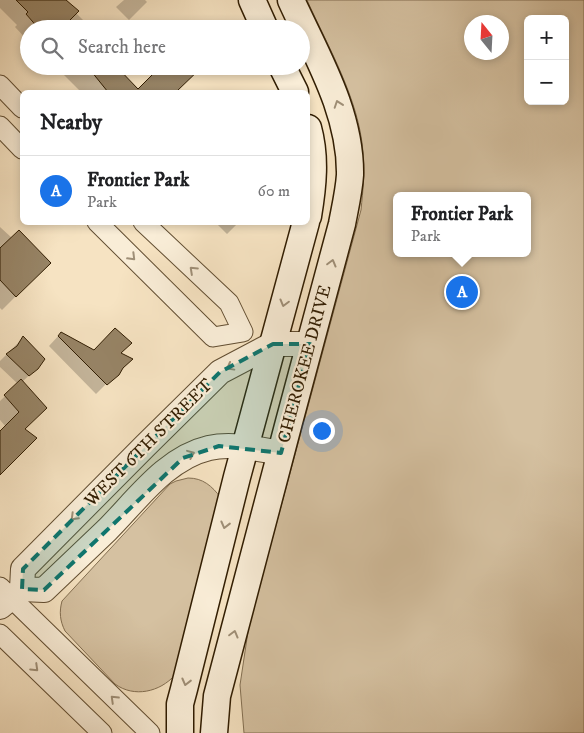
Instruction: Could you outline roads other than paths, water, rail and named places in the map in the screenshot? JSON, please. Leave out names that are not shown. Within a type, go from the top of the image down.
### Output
[{"type":"main road","points":[[252,0],[261,20]]},
{"type":"main road","name":"CHEROKEE DRIVE","points":[[291,0],[300,20]]},
{"type":"main road","name":"CHEROKEE DRIVE","points":[[214,733],[217,696],[342,224],[350,174],[347,141],[337,102],[310,42]]},
{"type":"main road","points":[[286,75],[294,90]]},
{"type":"main road","points":[[310,138],[314,173],[310,202]]},
{"type":"main road","name":"CHEROKEE DRIVE","points":[[180,733],[180,704],[245,448],[305,225]]},
{"type":"street","points":[[0,85],[20,106]]},
{"type":"street","points":[[0,126],[20,147]]},
{"type":"street","points":[[101,225],[213,337],[243,332],[273,344]]},
{"type":"street","points":[[146,225],[228,303],[243,332]]},
{"type":"street","name":"WEST 6TH STREET","points":[[8,595],[23,569],[220,372],[273,344],[310,344]]},
{"type":"street","name":"WEST 6TH STREET","points":[[8,595],[44,590],[162,474],[183,458],[219,446],[281,453]]},
{"type":"street","points":[[8,595],[150,733]]},
{"type":"street","points":[[0,634],[102,733]]},
{"type":"place","name":"Frontier Park","points":[[462,292]]}]
